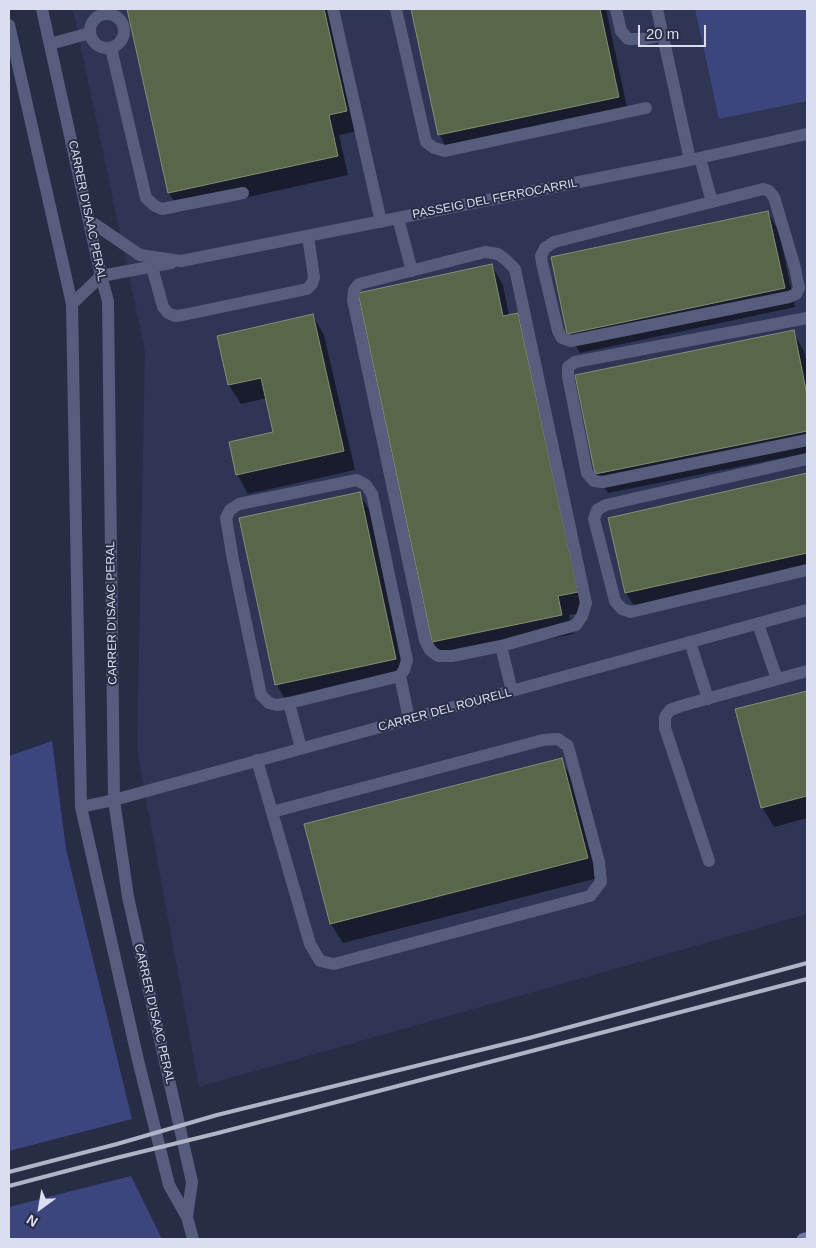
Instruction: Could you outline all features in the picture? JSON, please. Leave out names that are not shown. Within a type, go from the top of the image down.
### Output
[{"type":"street","name":"CARRER D'ISAAC PERAL","points":[[42,9],[101,276],[108,300],[114,800],[128,897],[192,1182],[187,1216]]},
{"type":"street","points":[[333,9],[381,222]]},
{"type":"street","points":[[396,9],[426,142],[434,148],[445,151],[646,108]]},
{"type":"street","points":[[616,9],[621,31],[628,38],[643,39],[663,35]]},
{"type":"street","points":[[657,9],[695,159],[712,202]]},
{"type":"street","points":[[111,14],[123,25],[123,36],[116,46],[111,48],[100,47],[95,44],[90,34],[92,23],[100,15],[111,14]]},
{"type":"street","name":"CARRER D'ISAAC PERAL","points":[[9,25],[72,304],[81,807],[138,1060],[169,1185],[187,1216],[193,1239]]},
{"type":"street","points":[[50,44],[90,34]]},
{"type":"street","points":[[111,48],[146,198],[162,209],[243,193]]},
{"type":"street","name":"PASSEIG DEL FERROCARRIL","points":[[101,276],[807,136]]},
{"type":"street","points":[[763,189],[769,191],[774,197],[801,267],[799,288],[796,294],[789,297],[571,341],[562,338],[558,331],[541,256],[546,248],[554,242],[763,189]]},
{"type":"street","points":[[398,218],[412,271]]},
{"type":"street","name":"PASSEIG DEL FERROCARRIL","points":[[90,221],[140,255],[181,261]]},
{"type":"street","points":[[152,267],[163,307],[168,313],[175,316],[183,315],[307,289],[312,284],[314,276],[308,236]]},
{"type":"street","points":[[485,252],[498,254],[515,269],[586,603],[582,616],[576,625],[501,646],[452,656],[438,656],[430,650],[425,640],[353,300],[354,290],[359,284],[412,271],[485,252]]},
{"type":"street","points":[[72,304],[101,276]]},
{"type":"street","points":[[807,318],[575,362],[568,366],[568,376],[587,473],[594,481],[603,482],[807,440]]},
{"type":"street","points":[[807,459],[606,505],[597,510],[594,519],[615,601],[622,609],[632,612],[807,570]]},
{"type":"street","points":[[400,676],[289,703],[277,705],[269,703],[261,695],[233,560],[226,518],[230,510],[238,504],[357,480],[366,486],[372,494],[407,660],[400,676],[409,719]]},
{"type":"street","name":"CARRER DEL ROURELL","points":[[81,807],[114,800],[807,610]]},
{"type":"street","points":[[758,624],[778,679]]},
{"type":"street","points":[[690,642],[708,698]]},
{"type":"street","points":[[501,646],[512,691]]},
{"type":"street","points":[[709,861],[665,728],[665,717],[670,710],[807,671]]},
{"type":"street","points":[[289,703],[301,748]]},
{"type":"street","points":[[258,760],[272,812],[310,944],[320,961],[334,964],[590,896],[602,882],[599,862],[568,746],[558,739],[543,740],[272,812]]},
{"type":"street","points":[[803,1239],[807,1238]]},
{"type":"shaded area","points":[[73,9],[807,9],[807,914],[199,1087],[137,749],[145,352]]},
{"type":"shaded area","points":[[695,9],[807,9],[807,101],[719,119]]},
{"type":"shaded area","points":[[52,741],[66,849],[132,1119],[9,1151],[9,756]]},
{"type":"shaded area","points":[[131,1176],[162,1239],[9,1239],[9,1207]]},
{"type":"building","points":[[127,9],[324,9],[347,111],[329,115],[338,156],[168,193]]},
{"type":"building","points":[[411,9],[600,9],[619,97],[438,135]]},
{"type":"building","points":[[768,211],[785,288],[567,334],[551,257]]},
{"type":"building","points":[[492,264],[503,316],[518,313],[578,592],[558,596],[562,615],[432,642],[358,293]]},
{"type":"building","points":[[313,314],[344,451],[236,475],[229,442],[273,432],[261,378],[228,385],[217,336]]},
{"type":"building","points":[[794,330],[807,395],[807,431],[595,474],[575,375]]},
{"type":"building","points":[[807,473],[807,553],[625,593],[608,518]]},
{"type":"building","points":[[360,492],[396,659],[275,685],[239,518]]},
{"type":"building","points":[[807,691],[807,796],[761,808],[735,709]]},
{"type":"building","points":[[562,758],[588,858],[330,924],[304,824]]},
{"type":"railway","points":[[9,1172],[117,1144],[217,1115],[529,1038],[807,963]]},
{"type":"railway","points":[[9,1186],[807,979]]}]
